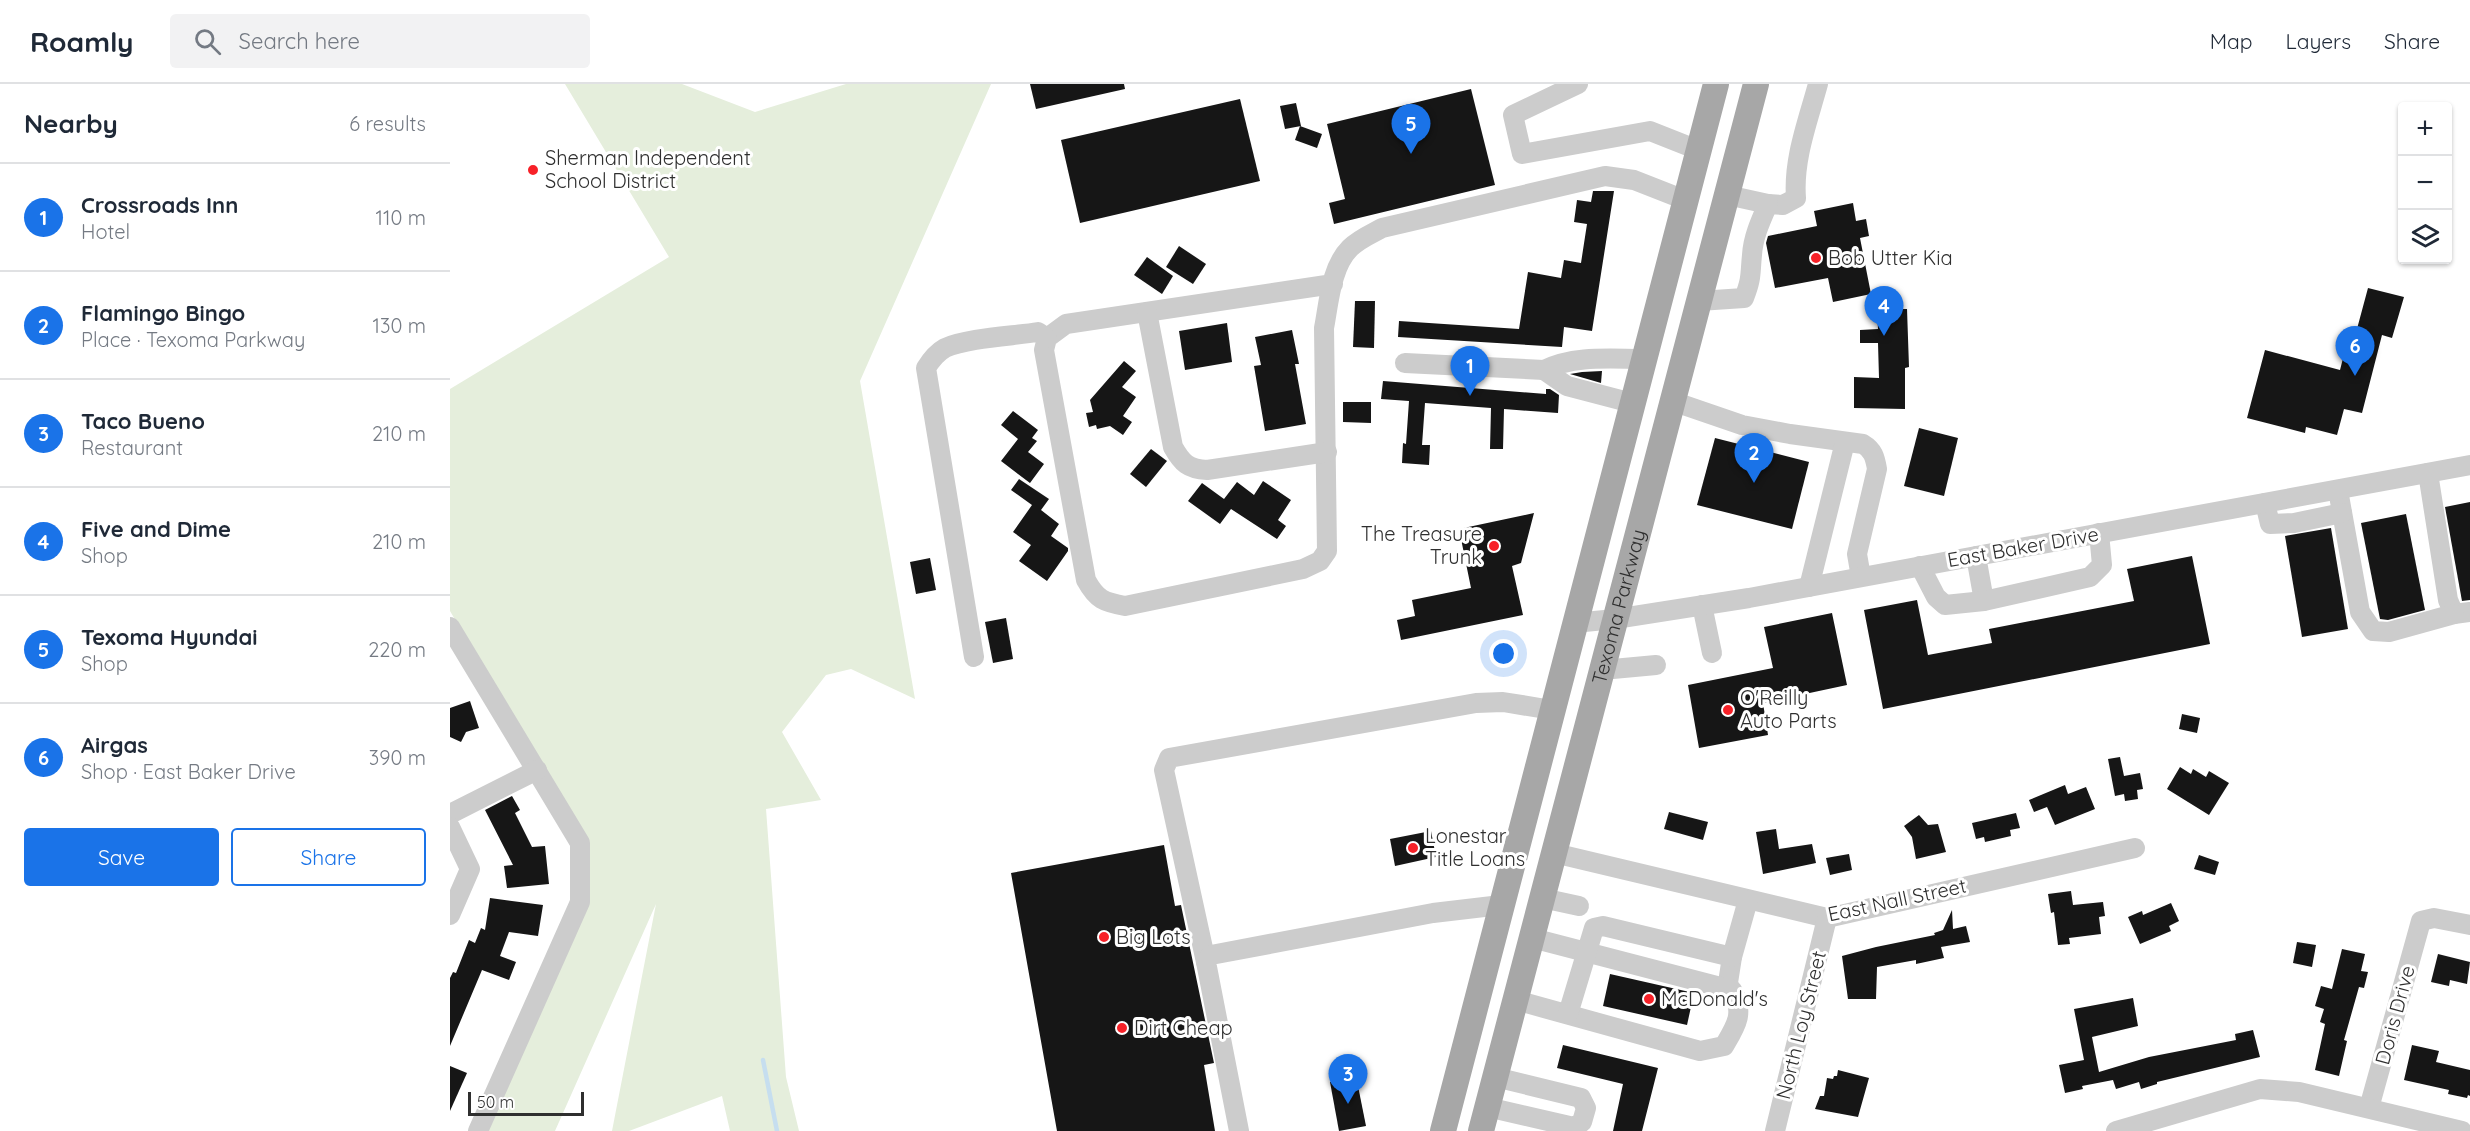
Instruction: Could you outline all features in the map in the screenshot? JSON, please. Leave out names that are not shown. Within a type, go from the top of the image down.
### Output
[{"type":"main road","name":"Texoma Parkway","points":[[1443,1131],[1716,84]]},
{"type":"main road","name":"Texoma Parkway","points":[[1481,1131],[1756,84]]},
{"type":"street","points":[[1578,84],[1513,115],[1522,154],[1650,130],[1698,150]]},
{"type":"street","points":[[1727,195],[1783,205],[1796,198],[1794,182],[1797,160],[1818,84]]},
{"type":"street","points":[[1334,284],[1066,324],[1047,338],[1044,350],[1086,580],[1094,594],[1106,602],[1125,606],[1303,568],[1320,561],[1327,551],[1324,328],[1334,284],[1337,265],[1350,248],[1373,232],[1393,225],[1605,176],[1634,180],[1685,200]]},
{"type":"street","points":[[1699,301],[1744,298],[1751,280],[1752,254],[1758,230],[1768,204]]},
{"type":"street","points":[[1147,312],[1173,447],[1182,463],[1193,469],[1207,470],[1327,452]]},
{"type":"street","points":[[974,657],[926,368],[934,356],[946,348],[961,344],[1038,332],[1047,338]]},
{"type":"street","points":[[1405,363],[1544,370],[1555,364],[1583,358],[1644,359]]},
{"type":"street","points":[[1544,370],[1567,386],[1632,403]]},
{"type":"street","points":[[1672,401],[1742,425],[1790,435],[1863,444],[1871,449],[1877,469],[1857,554],[1862,577]]},
{"type":"street","points":[[1809,587],[1845,441]]},
{"type":"street","name":"East Baker Drive","points":[[1574,623],[1615,619],[1809,587],[2470,465]]},
{"type":"street","points":[[2428,473],[2448,600],[2462,613]]},
{"type":"street","points":[[2338,490],[2360,612],[2373,630],[2390,632],[2462,613]]},
{"type":"street","points":[[2265,503],[2270,524],[2294,523],[2342,513]]},
{"type":"street","points":[[1920,566],[1936,597],[1945,605],[1984,601],[2090,577],[2102,565],[2099,533]]},
{"type":"street","points":[[1976,556],[1984,601]]},
{"type":"street","points":[[1702,605],[1712,653]]},
{"type":"street","points":[[450,627],[580,843],[580,902],[478,1131]]},
{"type":"street","points":[[1602,670],[1656,665]]},
{"type":"street","points":[[1239,1131],[1206,962],[1164,770],[1169,758],[1476,703],[1503,702],[1552,710]]},
{"type":"street","points":[[450,814],[537,770]]},
{"type":"street","points":[[450,827],[470,869],[450,915]]},
{"type":"street","name":"East Nall Street","points":[[1554,853],[1827,918],[2135,848]]},
{"type":"street","points":[[1542,898],[1579,906]]},
{"type":"street","points":[[1727,989],[1732,957],[1748,900]]},
{"type":"street","points":[[1206,962],[1211,955],[1433,913],[1501,905]]},
{"type":"street","name":"North Loy Street","points":[[1775,1131],[1827,918]]},
{"type":"street","name":"Doris Drive","points":[[2369,1108],[2421,921],[2434,918],[2470,925]]},
{"type":"street","points":[[1568,1014],[1594,928],[1603,926],[1732,957]]},
{"type":"street","points":[[1515,1000],[1700,1051],[1724,1046],[1736,1027],[1739,1003],[1732,990],[1532,938]]},
{"type":"street","points":[[1487,1107],[1574,1127],[1582,1122],[1586,1108],[1581,1098],[1495,1077]]},
{"type":"street","points":[[2116,1131],[2260,1089],[2299,1092],[2462,1131]]},
{"type":"green space","points":[[565,84],[682,84],[755,112],[846,84],[991,84],[860,381],[915,699],[851,669],[826,675],[782,732],[821,800],[766,809],[786,1077],[799,1131],[730,1131],[722,1096],[629,1131],[612,1131],[656,904],[555,1131],[485,1131],[585,905],[586,842],[450,611],[450,389],[669,257]]},
{"type":"building","points":[[1030,84],[1124,84],[1125,89],[1036,109]]},
{"type":"building","points":[[1471,89],[1495,185],[1334,224],[1329,203],[1345,199],[1327,124]]},
{"type":"building","points":[[1240,99],[1260,181],[1080,223],[1061,140]]},
{"type":"building","points":[[1296,103],[1301,126],[1285,129],[1280,106]]},
{"type":"building","points":[[1300,126],[1322,134],[1317,148],[1295,140]]},
{"type":"building","points":[[1593,191],[1614,191],[1592,331],[1564,327],[1562,347],[1398,337],[1399,321],[1519,329],[1528,272],[1561,278],[1564,260],[1581,263],[1587,224],[1574,222],[1577,200],[1591,202]]},
{"type":"building","name":"Bob Utter Kia","points":[[1853,203],[1856,221],[1866,219],[1869,236],[1860,238],[1871,294],[1833,302],[1828,278],[1775,288],[1766,243],[1768,236],[1817,226],[1814,211]]},
{"type":"building","points":[[1179,246],[1206,264],[1193,284],[1166,267]]},
{"type":"building","points":[[1147,257],[1173,276],[1162,294],[1134,275]]},
{"type":"building","points":[[2368,288],[2404,297],[2392,338],[2382,335],[2362,413],[2344,409],[2337,435],[2306,427],[2305,433],[2247,418],[2265,350],[2340,370],[2348,339],[2354,340]]},
{"type":"building","points":[[1355,301],[1375,301],[1374,348],[1353,347]]},
{"type":"building","points":[[1877,309],[1907,309],[1909,367],[1905,368],[1905,409],[1854,408],[1854,377],[1879,378],[1878,343],[1860,343],[1860,330],[1878,329]]},
{"type":"building","points":[[1227,323],[1232,362],[1185,370],[1179,331]]},
{"type":"building","points":[[1292,330],[1299,364],[1295,364],[1306,424],[1265,431],[1254,366],[1261,365],[1255,337]]},
{"type":"building","points":[[1124,361],[1136,371],[1122,387],[1136,397],[1123,416],[1132,422],[1123,435],[1110,426],[1097,429],[1096,425],[1089,427],[1086,413],[1093,412],[1090,400]]},
{"type":"building","points":[[1602,371],[1601,383],[1570,374],[1582,372]]},
{"type":"building","points":[[1383,381],[1546,394],[1546,389],[1550,389],[1559,395],[1558,413],[1504,409],[1503,449],[1490,449],[1491,408],[1425,403],[1422,445],[1430,445],[1429,465],[1402,463],[1403,443],[1406,444],[1409,401],[1381,399]]},
{"type":"building","points":[[1343,402],[1371,402],[1371,423],[1343,422]]},
{"type":"building","points":[[1013,411],[1038,430],[1032,438],[1037,441],[1028,452],[1044,464],[1030,483],[1001,461],[1018,439],[1001,425]]},
{"type":"building","points":[[1919,428],[1958,438],[1944,496],[1904,486]]},
{"type":"building","points":[[1715,438],[1809,462],[1792,529],[1697,505]]},
{"type":"building","points":[[1151,449],[1167,461],[1146,487],[1130,474]]},
{"type":"building","points":[[1019,479],[1049,499],[1041,510],[1059,524],[1051,536],[1068,548],[1047,581],[1019,561],[1031,545],[1013,532],[1032,505],[1011,490]]},
{"type":"building","points":[[1263,481],[1291,500],[1278,520],[1286,526],[1277,539],[1231,509],[1220,524],[1188,501],[1202,483],[1224,499],[1237,482],[1254,495]]},
{"type":"building","points":[[2470,502],[2470,600],[2462,601],[2445,507]]},
{"type":"building","points":[[1534,513],[1521,563],[1512,566],[1523,615],[1401,640],[1397,620],[1415,616],[1412,600],[1471,588],[1459,529]]},
{"type":"building","points":[[2406,514],[2425,610],[2388,620],[2380,619],[2361,523]]},
{"type":"building","points":[[2331,528],[2348,629],[2302,637],[2285,536]]},
{"type":"building","points":[[2192,556],[2210,644],[1883,709],[1864,610],[1917,600],[1928,655],[1992,643],[1989,629],[2134,601],[2127,569]]},
{"type":"building","points":[[930,558],[936,590],[916,594],[910,562]]},
{"type":"building","points":[[1832,613],[1847,685],[1763,703],[1768,735],[1699,748],[1688,685],[1773,668],[1764,627]]},
{"type":"building","points":[[1006,618],[1013,659],[993,663],[985,622]]},
{"type":"building","points":[[470,701],[479,728],[466,732],[461,742],[450,737],[450,708]]},
{"type":"building","points":[[2182,714],[2200,718],[2197,733],[2179,729]]},
{"type":"building","points":[[2120,757],[2124,776],[2140,773],[2143,789],[2137,790],[2138,799],[2125,801],[2124,794],[2115,796],[2108,759]]},
{"type":"building","points":[[2180,767],[2191,774],[2193,769],[2206,777],[2209,771],[2229,783],[2209,815],[2167,789]]},
{"type":"building","points":[[2065,785],[2068,794],[2086,787],[2095,809],[2055,825],[2047,807],[2034,812],[2029,800]]},
{"type":"building","points":[[512,796],[520,810],[515,813],[532,847],[545,846],[549,884],[507,888],[504,866],[513,865],[485,810]]},
{"type":"building","points":[[1669,812],[1708,822],[1703,840],[1664,829]]},
{"type":"building","points":[[2016,813],[2020,828],[2010,830],[2011,836],[1985,842],[1984,837],[1976,839],[1972,823]]},
{"type":"building","points":[[1919,815],[1928,825],[1938,824],[1946,852],[1916,859],[1912,837],[1904,826]]},
{"type":"building","points":[[1776,829],[1779,849],[1812,844],[1816,863],[1763,874],[1756,832]]},
{"type":"building","name":"Lonestar Title Loans","points":[[1431,831],[1436,857],[1395,866],[1390,839]]},
{"type":"building","points":[[1164,845],[1175,906],[1181,905],[1214,1063],[1204,1065],[1215,1131],[1057,1131],[1011,873]]},
{"type":"building","points":[[1849,854],[1852,870],[1830,875],[1826,858]]},
{"type":"building","points":[[2199,855],[2219,862],[2215,875],[2194,869]]},
{"type":"building","points":[[2071,891],[2073,905],[2103,902],[2105,916],[2099,917],[2101,934],[2069,938],[2070,944],[2058,945],[2054,912],[2051,913],[2048,894]]},
{"type":"building","points":[[490,898],[543,905],[538,936],[509,932],[500,956],[516,962],[509,980],[482,970],[450,1046],[450,978],[453,972],[456,973],[469,940],[475,943],[481,928],[485,930]]},
{"type":"building","points":[[2171,903],[2179,921],[2169,926],[2171,931],[2140,944],[2128,917],[2142,911],[2143,915]]},
{"type":"building","points":[[1952,910],[1953,929],[1966,926],[1970,942],[1941,947],[1944,958],[1916,964],[1916,960],[1877,967],[1876,999],[1848,999],[1842,956],[1935,935],[1934,933],[1943,930]]},
{"type":"building","points":[[2297,942],[2316,945],[2312,967],[2293,963]]},
{"type":"building","points":[[2342,949],[2365,954],[2361,971],[2368,972],[2364,988],[2359,987],[2344,1040],[2347,1041],[2339,1076],[2315,1070],[2325,1024],[2320,1022],[2324,1009],[2315,1006],[2321,986],[2332,989]]},
{"type":"building","points":[[2438,954],[2470,962],[2467,984],[2450,980],[2449,986],[2431,982]]},
{"type":"building","name":"McDonald's","points":[[1610,974],[1694,993],[1687,1025],[1603,1006]]},
{"type":"building","points":[[2133,998],[2138,1026],[2092,1037],[2099,1072],[2149,1057],[2236,1040],[2235,1034],[2253,1030],[2260,1057],[2157,1082],[2157,1084],[2141,1089],[2139,1082],[2116,1089],[2113,1080],[2082,1086],[2083,1089],[2065,1093],[2059,1065],[2084,1060],[2074,1009]]},
{"type":"building","points":[[1563,1045],[1658,1068],[1642,1131],[1613,1131],[1623,1084],[1557,1068]]},
{"type":"building","points":[[2412,1045],[2439,1051],[2436,1062],[2470,1070],[2470,1096],[2468,1095],[2467,1098],[2448,1094],[2449,1090],[2404,1080]]},
{"type":"building","points":[[450,1066],[467,1073],[450,1111]]},
{"type":"building","points":[[1838,1070],[1869,1078],[1858,1117],[1815,1109],[1820,1096],[1824,1096],[1827,1078],[1833,1079],[1837,1076]]},
{"type":"building","points":[[1356,1076],[1366,1126],[1339,1131],[1330,1082]]},
{"type":"waterway","points":[[763,1060],[777,1131]]},
{"type":"place","name":"Texoma Hyundai","points":[[1411,154]]},
{"type":"place","name":"Sherman Independent School District","points":[[533,170]]},
{"type":"place","name":"Bob Utter Kia","points":[[1816,258]]},
{"type":"place","name":"Five and Dime","points":[[1884,336]]},
{"type":"place","name":"Airgas","points":[[2355,376]]},
{"type":"place","name":"Crossroads Inn","points":[[1470,396]]},
{"type":"place","name":"Flamingo Bingo","points":[[1754,483]]},
{"type":"place","name":"The Treasure Trunk","points":[[1494,546]]},
{"type":"place","name":"O'Reilly Auto Parts","points":[[1728,710]]},
{"type":"place","name":"Lonestar Title Loans","points":[[1413,848]]},
{"type":"place","name":"Big Lots","points":[[1104,937]]},
{"type":"place","name":"McDonald's","points":[[1649,999]]},
{"type":"place","name":"Dirt Cheap","points":[[1122,1028]]},
{"type":"place","name":"Taco Bueno","points":[[1348,1104]]}]
